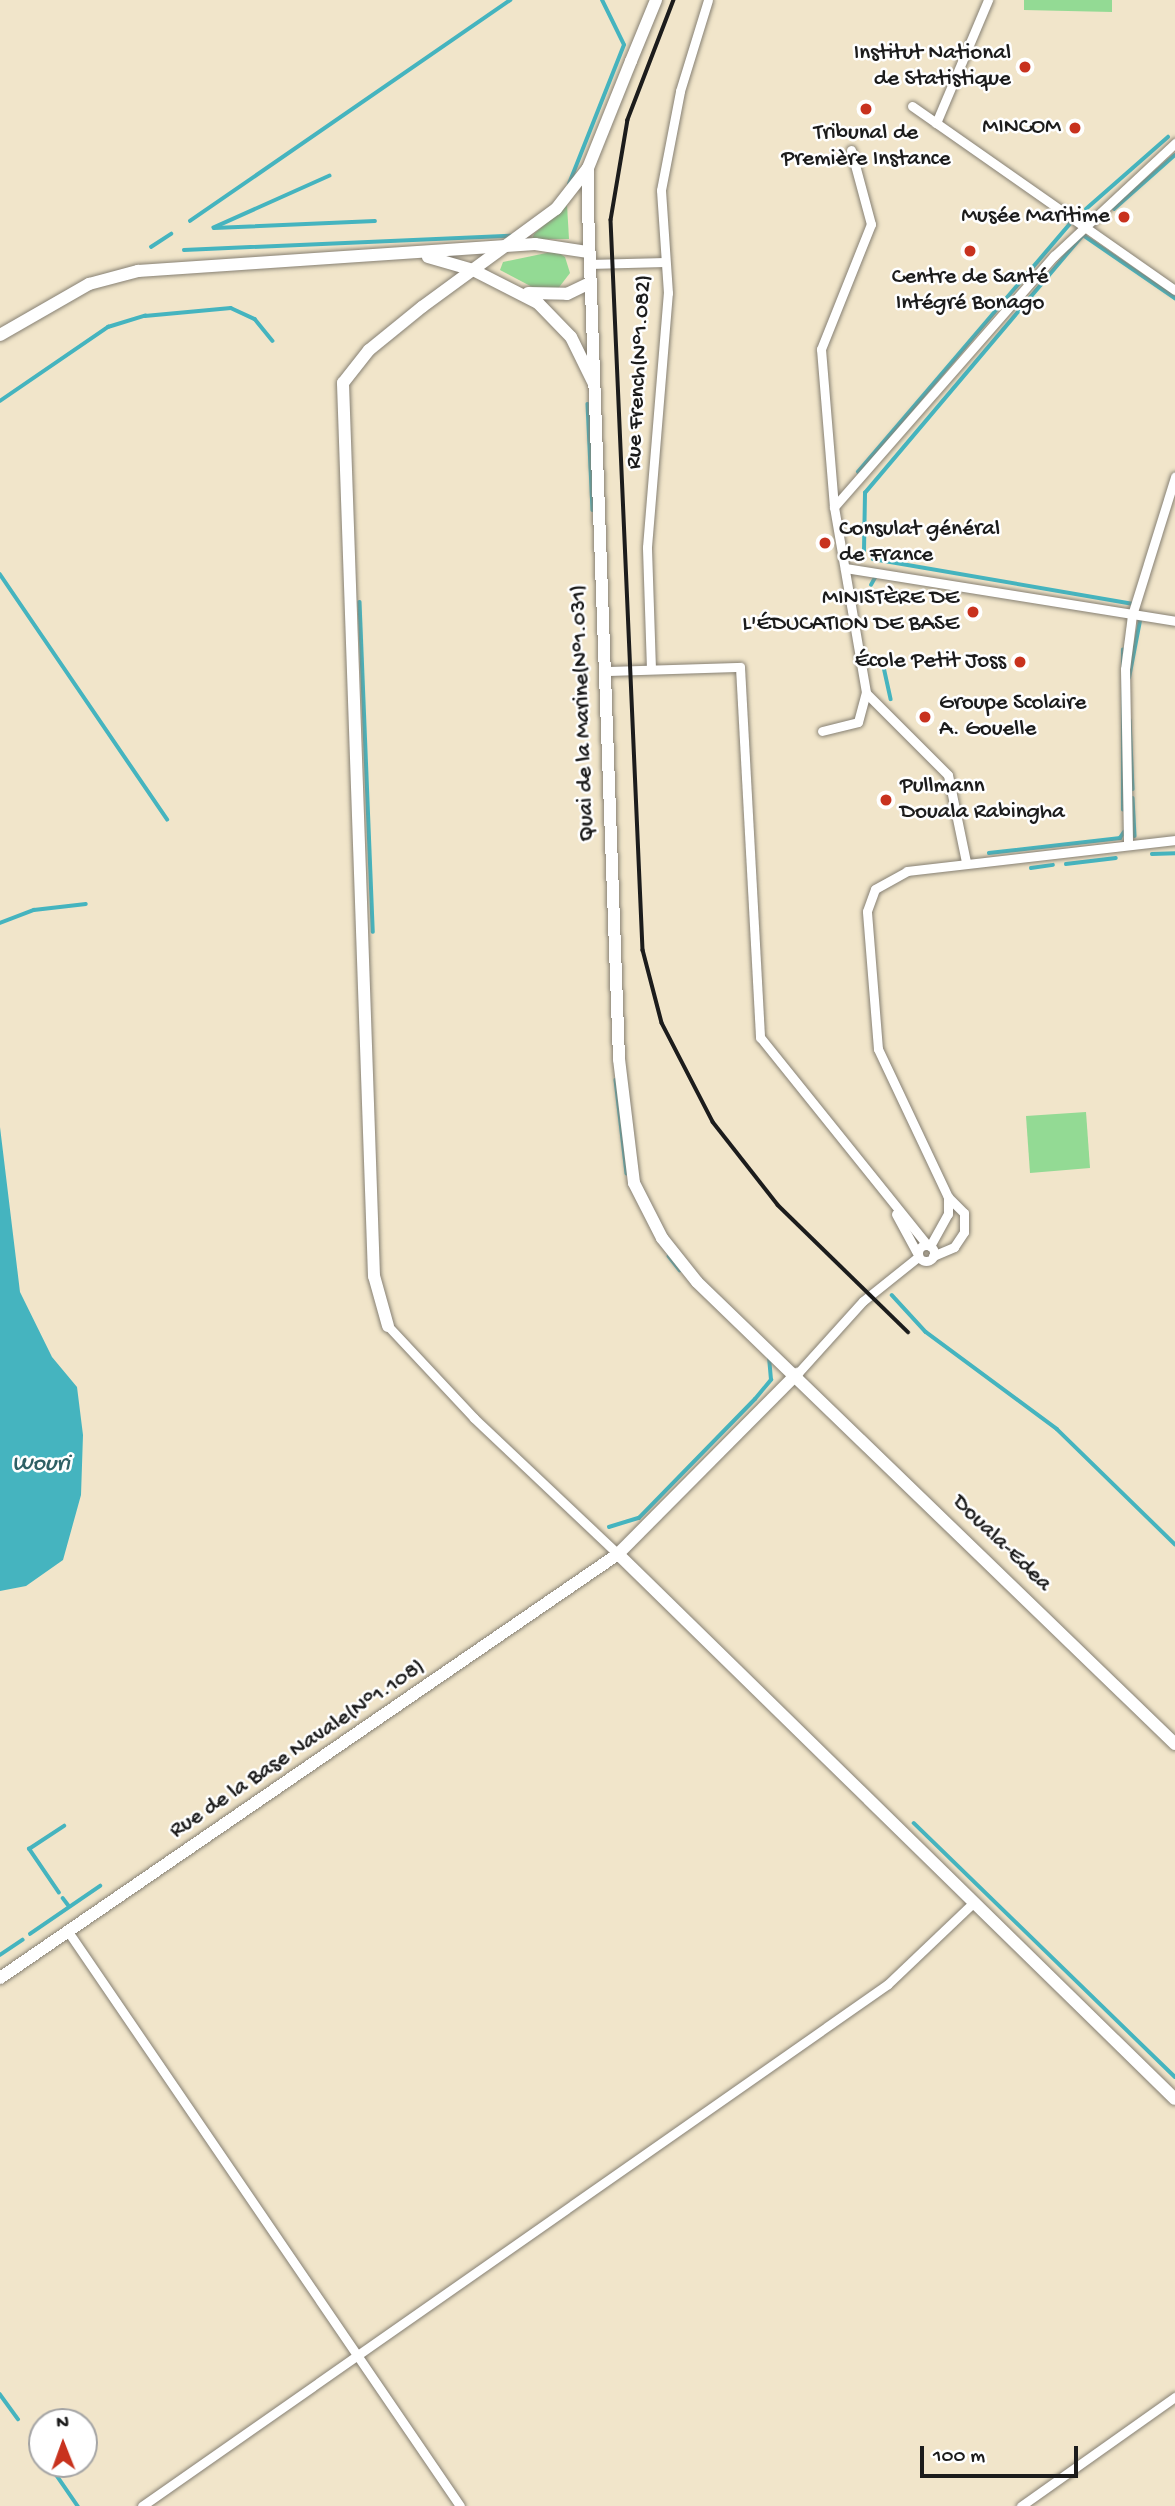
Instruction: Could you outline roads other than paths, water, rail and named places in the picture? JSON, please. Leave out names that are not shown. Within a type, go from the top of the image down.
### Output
[{"type":"main road","name":"Quai de la Marine(N°1.031)","points":[[656,0],[589,168],[589,258],[619,1059],[634,1183],[683,1266],[797,1374]]},
{"type":"main road","points":[[388,1326],[374,1276],[339,405],[354,365],[473,270],[556,209],[589,168]]},
{"type":"main road","points":[[0,335],[119,274],[417,255],[554,243],[589,258]]},
{"type":"main road","points":[[417,255],[473,270],[521,292],[553,315],[594,384]]},
{"type":"main road","points":[[521,292],[556,296],[590,283]]},
{"type":"main road","points":[[797,1374],[618,1554],[1175,2099]]},
{"type":"main road","name":"Douala-Edea","points":[[797,1374],[1175,1744]]},
{"type":"main road","name":"Rue de la Base Navale(N°1.108)","points":[[0,1978],[618,1554]]},
{"type":"street","name":"Rue French(N°1.082)","points":[[651,669],[647,547],[665,262],[666,149],[708,0]]},
{"type":"street","points":[[936,123],[988,0]]},
{"type":"street","points":[[912,106],[1175,290]]},
{"type":"street","points":[[834,507],[1084,224],[1175,142]]},
{"type":"street","points":[[822,731],[858,722],[866,692],[834,507],[821,348],[844,281],[871,225],[850,150]]},
{"type":"street","points":[[589,258],[665,262]]},
{"type":"street","points":[[1128,841],[1124,685],[1132,615],[1175,477]]},
{"type":"street","points":[[845,568],[1175,621]]},
{"type":"street","points":[[605,671],[740,667],[760,1037],[896,1214],[930,1249]]},
{"type":"street","points":[[866,692],[948,775],[966,862]]},
{"type":"street","points":[[797,1374],[863,1301],[918,1255],[930,1249],[954,1247],[964,1231],[964,1213],[948,1197],[878,1049],[867,911],[886,878],[966,862],[1128,841],[1175,839]]},
{"type":"street","points":[[918,1255],[930,1249],[948,1214],[948,1197]]},
{"type":"street","points":[[896,1214],[918,1255]]},
{"type":"street","points":[[388,1326],[474,1418],[618,1554]]},
{"type":"street","points":[[142,2506],[888,1984],[974,1902]]},
{"type":"street","points":[[67,1930],[460,2506]]},
{"type":"street","points":[[1021,2506],[1175,2397]]},
{"type":"water","name":"Wouri","points":[[0,1127],[20,1292],[52,1357],[77,1387],[83,1435],[81,1495],[63,1560],[26,1586],[0,1591]]},
{"type":"waterway","points":[[190,221],[510,0]]},
{"type":"waterway","points":[[569,184],[624,45],[602,0]]},
{"type":"waterway","points":[[1086,209],[1168,137]]},
{"type":"waterway","points":[[1114,209],[1175,155]]},
{"type":"waterway","points":[[330,176],[214,228],[375,221]]},
{"type":"waterway","points":[[858,472],[1072,221]]},
{"type":"waterway","points":[[151,247],[171,234]]},
{"type":"waterway","points":[[864,551],[865,493],[1083,235],[1175,298]]},
{"type":"waterway","points":[[184,250],[511,236]]},
{"type":"waterway","points":[[0,401],[108,327],[145,316],[231,308],[255,319],[273,341]]},
{"type":"waterway","points":[[588,404],[593,510]]},
{"type":"waterway","points":[[873,559],[1133,604]]},
{"type":"waterway","points":[[0,574],[167,819]]},
{"type":"waterway","points":[[871,585],[876,576]]},
{"type":"waterway","points":[[360,602],[373,932]]},
{"type":"waterway","points":[[1129,678],[1140,621]]},
{"type":"waterway","points":[[1123,650],[1123,810]]},
{"type":"waterway","points":[[882,658],[891,699]]},
{"type":"waterway","points":[[1130,720],[1133,789]]},
{"type":"waterway","points":[[1133,798],[1135,836]]},
{"type":"waterway","points":[[989,853],[1120,838],[1124,832]]},
{"type":"waterway","points":[[1152,854],[1175,853]]},
{"type":"waterway","points":[[1066,864],[1116,858]]},
{"type":"waterway","points":[[1031,868],[1053,865]]},
{"type":"waterway","points":[[0,923],[34,910],[86,904]]},
{"type":"waterway","points":[[616,1080],[627,1173]]},
{"type":"waterway","points":[[669,1256],[680,1270]]},
{"type":"waterway","points":[[892,1295],[926,1332],[1057,1429],[1175,1544]]},
{"type":"waterway","points":[[609,1527],[639,1518],[755,1399],[771,1380],[769,1359]]},
{"type":"waterway","points":[[914,1823],[1175,2077]]},
{"type":"waterway","points":[[59,1893],[29,1849],[64,1826]]},
{"type":"waterway","points":[[30,1934],[100,1886]]},
{"type":"waterway","points":[[63,1898],[69,1906]]},
{"type":"waterway","points":[[0,1955],[22,1940]]},
{"type":"waterway","points":[[0,2394],[18,2419]]},
{"type":"waterway","points":[[59,2478],[78,2506]]},
{"type":"railway","points":[[674,0],[628,120],[611,220],[643,950],[662,1023],[713,1122],[778,1205],[908,1332]]},
{"type":"place","name":"Institut National de Statistique","points":[[1025,67]]},
{"type":"place","name":"Tribunal de Première Instance","points":[[866,109]]},
{"type":"place","name":"MINCOM","points":[[1075,128]]},
{"type":"place","name":"Musée Maritime","points":[[1124,217]]},
{"type":"place","name":"Centre de Santé Intégré Bonago","points":[[970,251]]},
{"type":"place","name":"Consulat général de France","points":[[825,543]]},
{"type":"place","name":"MINISTÈRE DE L'ÉDUCATION DE BASE","points":[[973,612]]},
{"type":"place","name":"École Petit Joss","points":[[1020,662]]},
{"type":"place","name":"Groupe Scolaire A. Gouelle","points":[[925,717]]},
{"type":"place","name":"Pullmann Douala Rabingha","points":[[886,800]]}]
